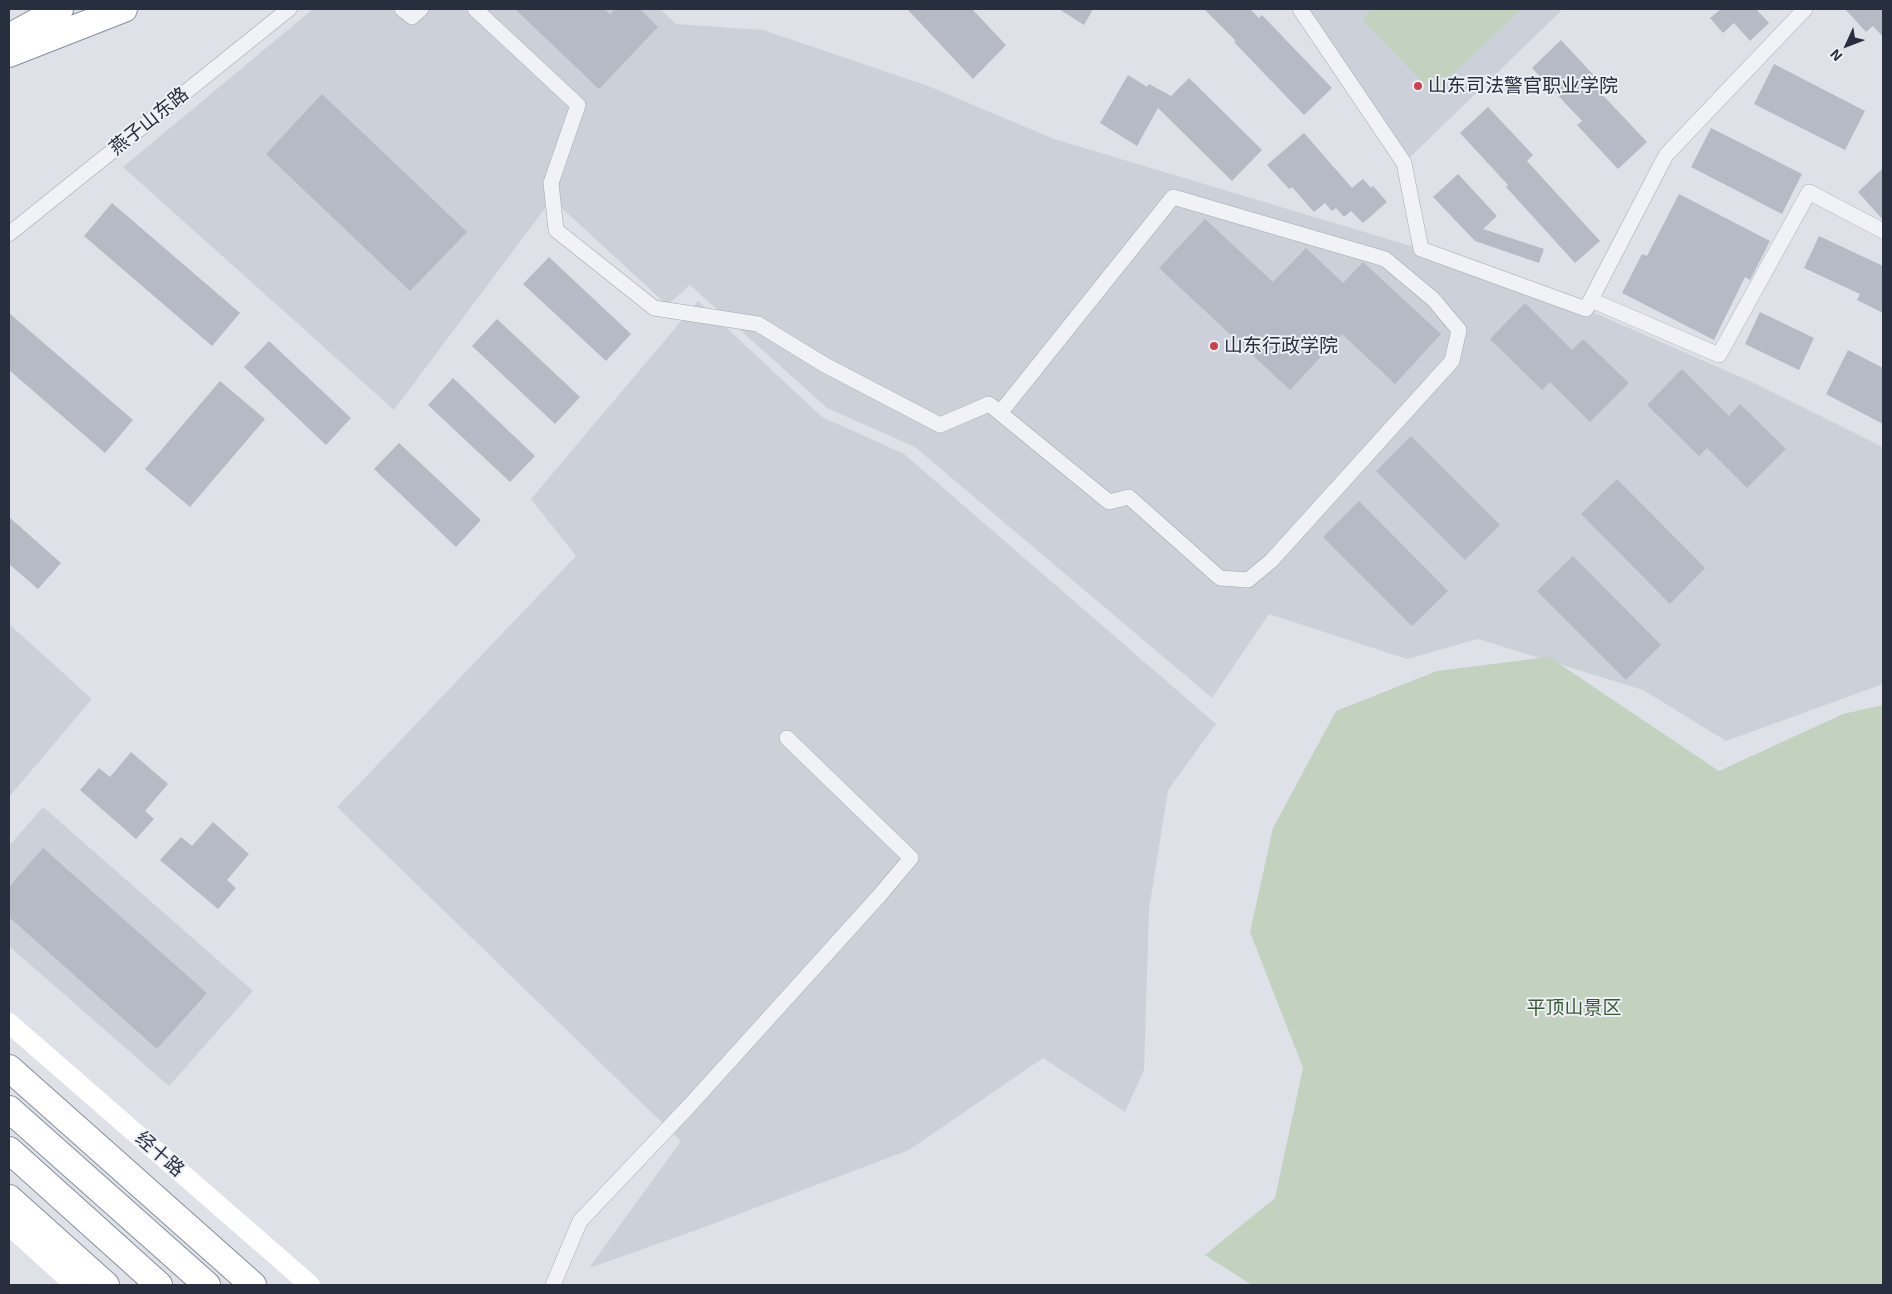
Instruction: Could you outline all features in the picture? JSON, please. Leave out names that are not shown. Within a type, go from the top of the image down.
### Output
[{"type":"highway","points":[[9,38],[50,9]]},
{"type":"highway","points":[[9,27],[50,9]]},
{"type":"highway","points":[[9,38],[80,9]]},
{"type":"highway","points":[[9,54],[124,9]]},
{"type":"highway","points":[[9,1068],[253,1285]]},
{"type":"highway","points":[[9,1109],[207,1285]]},
{"type":"highway","points":[[9,1150],[159,1285]]},
{"type":"highway","points":[[9,1198],[106,1285]]},
{"type":"main road","name":"经十路","points":[[9,1024],[310,1285]]},
{"type":"main road","points":[[9,1225],[75,1285]]},
{"type":"street","name":"燕子山东路","points":[[9,234],[289,9]]},
{"type":"street","points":[[402,9],[412,18],[421,9]]},
{"type":"street","points":[[475,9],[578,105],[551,183],[556,230],[654,308],[758,324],[825,365],[940,425],[989,404],[1000,413],[1109,502],[1129,497],[1220,578],[1248,580],[1271,561],[1452,361],[1459,330],[1433,299],[1385,259],[1173,197],[1000,413]]},
{"type":"street","points":[[1300,9],[1404,163],[1421,249],[1586,309],[1666,155],[1805,9]]},
{"type":"street","points":[[1591,300],[1719,355],[1809,192],[1883,231]]},
{"type":"street","points":[[553,1285],[580,1220],[697,1098],[911,858],[787,738]]},
{"type":"shaded area","name":"山东行政学院","points":[[313,9],[660,9],[676,24],[763,30],[928,86],[1054,139],[1421,249],[1586,309],[1754,383],[1883,447],[1883,684],[1726,741],[1643,690],[1478,639],[1407,659],[1269,614],[1212,698],[915,447],[827,408],[690,285],[667,305],[552,199],[394,410],[123,167]]},
{"type":"shaded area","name":"山东司法警官职业学院","points":[[1300,9],[1563,9],[1404,163]]},
{"type":"shaded area","points":[[698,301],[822,417],[904,454],[1216,724],[1168,790],[1149,909],[1144,1070],[1125,1112],[1043,1058],[909,1150],[691,1232],[589,1268],[681,1141],[337,807],[576,556],[531,499]]},
{"type":"shaded area","points":[[9,624],[92,699],[9,797]]},
{"type":"shaded area","points":[[43,807],[253,991],[169,1086],[9,946],[9,846]]},
{"type":"green space","points":[[1372,9],[1521,9],[1433,93],[1362,19]]},
{"type":"green space","name":"平顶山景区","points":[[1549,657],[1719,771],[1843,714],[1883,705],[1883,1285],[1252,1285],[1205,1255],[1275,1198],[1303,1068],[1250,932],[1273,828],[1336,711],[1437,671]]},
{"type":"building","points":[[515,9],[604,9],[610,14],[615,9],[640,9],[658,27],[599,89]]},
{"type":"building","points":[[907,9],[972,9],[1006,45],[973,79]]},
{"type":"building","points":[[1059,9],[1093,9],[1084,25]]},
{"type":"building","points":[[1204,9],[1250,9],[1259,18],[1262,15],[1332,88],[1304,115]]},
{"type":"building","points":[[1721,9],[1756,9],[1769,23],[1750,41],[1734,23],[1723,33],[1710,18]]},
{"type":"building","points":[[1845,9],[1883,9],[1883,37],[1873,26],[1866,32]]},
{"type":"building","points":[[1561,40],[1602,84],[1597,89],[1647,142],[1618,169],[1577,125],[1582,121],[1532,68]]},
{"type":"building","points":[[1774,64],[1865,111],[1845,150],[1754,104]]},
{"type":"building","points":[[1128,75],[1147,87],[1149,84],[1171,96],[1189,78],[1262,150],[1232,181],[1158,108],[1137,146],[1100,123]]},
{"type":"building","points":[[322,94],[467,232],[410,291],[266,154]]},
{"type":"building","points":[[1488,107],[1533,155],[1527,161],[1600,241],[1575,263],[1460,133]]},
{"type":"building","points":[[1711,128],[1802,174],[1782,214],[1691,167]]},
{"type":"building","points":[[1304,133],[1352,188],[1363,179],[1371,188],[1373,186],[1387,202],[1363,223],[1351,211],[1344,217],[1336,208],[1332,211],[1325,203],[1314,212],[1292,187],[1289,189],[1267,165]]},
{"type":"building","points":[[1883,168],[1883,220],[1858,192]]},
{"type":"building","points":[[1458,174],[1497,216],[1483,229],[1544,249],[1539,263],[1475,241],[1433,197]]},
{"type":"building","points":[[1679,194],[1770,241],[1750,280],[1745,277],[1714,340],[1622,293],[1642,254],[1647,256]]},
{"type":"building","points":[[112,203],[240,313],[212,346],[84,236]]},
{"type":"building","points":[[1205,219],[1273,282],[1306,248],[1343,283],[1363,262],[1441,334],[1395,384],[1342,334],[1290,390],[1159,268]]},
{"type":"building","points":[[1819,236],[1883,266],[1883,313],[1857,300],[1860,294],[1804,268]]},
{"type":"building","points":[[549,257],[631,334],[606,361],[523,284]]},
{"type":"building","points":[[1525,303],[1572,350],[1583,339],[1629,383],[1590,422],[1550,382],[1542,390],[1490,339]]},
{"type":"building","points":[[1760,312],[1814,338],[1799,370],[1745,344]]},
{"type":"building","points":[[9,313],[133,420],[105,453],[9,370]]},
{"type":"building","points":[[497,319],[580,397],[555,424],[472,346]]},
{"type":"building","points":[[269,341],[351,418],[326,445],[244,367]]},
{"type":"building","points":[[1848,350],[1883,368],[1883,424],[1826,394]]},
{"type":"building","points":[[1682,369],[1729,416],[1740,404],[1786,449],[1747,488],[1707,448],[1699,456],[1647,405]]},
{"type":"building","points":[[453,378],[535,456],[510,482],[428,405]]},
{"type":"building","points":[[220,381],[265,419],[190,507],[145,469]]},
{"type":"building","points":[[1411,436],[1500,525],[1465,560],[1376,471]]},
{"type":"building","points":[[399,443],[481,520],[456,547],[374,469]]},
{"type":"building","points":[[1617,479],[1705,568],[1670,604],[1581,514]]},
{"type":"building","points":[[1359,501],[1448,591],[1412,626],[1323,537]]},
{"type":"building","points":[[9,517],[61,563],[38,589],[9,564]]},
{"type":"building","points":[[1573,556],[1661,645],[1626,680],[1537,591]]},
{"type":"building","points":[[131,752],[168,784],[145,811],[154,819],[136,839],[80,790],[99,768],[110,777]]},
{"type":"building","points":[[213,822],[249,854],[227,880],[236,888],[218,909],[160,860],[181,837],[192,846]]},
{"type":"building","points":[[43,848],[207,993],[157,1049],[9,917],[9,887]]},
{"type":"place","name":"山东司法警官职业学院","points":[[1418,86]]},
{"type":"place","name":"山东行政学院","points":[[1214,346]]}]
